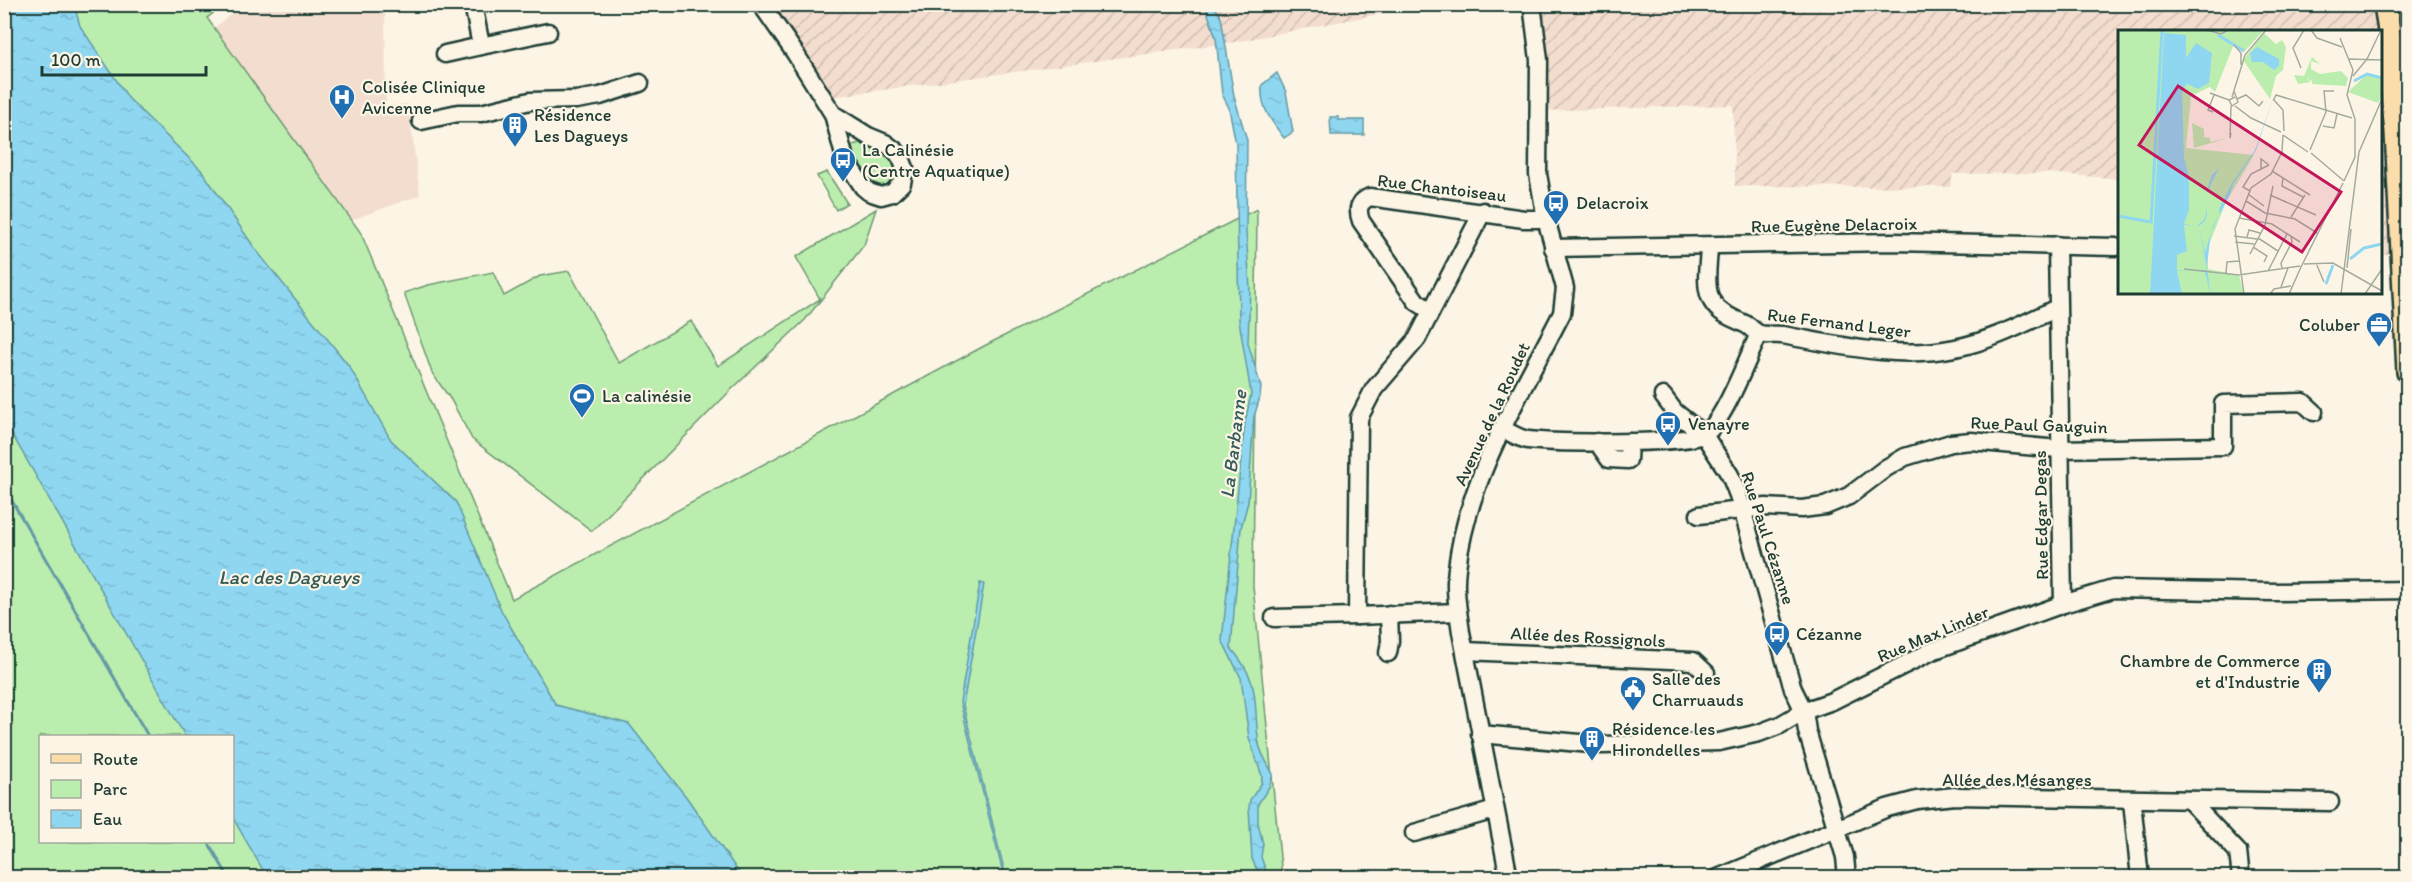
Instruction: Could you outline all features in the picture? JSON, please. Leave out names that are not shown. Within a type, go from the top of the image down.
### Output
[{"type":"main road","points":[[2376,4],[2379,30]]},
{"type":"main road","points":[[2385,4],[2392,52],[2391,85],[2396,132],[2408,372]]},
{"type":"main road","points":[[2382,50],[2391,85]]},
{"type":"street","points":[[472,4],[481,46]]},
{"type":"street","points":[[761,4],[833,114],[841,146],[850,167],[869,192],[880,196],[892,193],[902,183],[905,168],[896,151],[833,114]]},
{"type":"street","name":"Avenue de la Roudet","points":[[1509,878],[1458,612],[1456,570],[1468,511],[1480,480],[1503,429],[1562,313],[1565,288],[1546,219],[1538,174],[1539,60],[1532,4]]},
{"type":"street","points":[[445,54],[548,32]]},
{"type":"street","points":[[421,121],[458,113],[481,113],[530,101],[576,100],[600,96],[640,83]]},
{"type":"street","points":[[841,146],[853,139],[868,136]]},
{"type":"street","name":"Rue Chantoiseau","points":[[1431,311],[1417,302],[1361,221],[1359,205],[1370,197],[1524,219],[1546,219]]},
{"type":"street","points":[[1357,616],[1359,418],[1374,389],[1417,339],[1483,212]]},
{"type":"street","name":"Rue Eugène Delacroix","points":[[1553,248],[1893,242],[2116,247]]},
{"type":"street","name":"Rue Edgar Degas","points":[[2057,245],[2056,308],[2062,604]]},
{"type":"street","name":"Rue Fernand Leger","points":[[1709,246],[1710,297],[1725,315],[1759,334],[1780,335],[1877,351],[1918,352],[1954,348],[1992,338],[2056,308]]},
{"type":"street","points":[[1503,429],[1526,440],[1597,442],[1609,459],[1628,460],[1629,442],[1687,439],[1704,435],[1721,415],[1759,334]]},
{"type":"street","name":"Rue Paul Cézanne","points":[[1663,396],[1676,412],[1704,435],[1730,475],[1742,509],[1793,689],[1804,711],[1807,731],[1845,857],[1847,878]]},
{"type":"street","name":"Rue Paul Gauguin","points":[[1699,515],[1766,507],[1802,509],[1825,506],[1849,496],[1886,468],[1905,457],[1951,443],[1971,441],[2059,449],[2223,446],[2223,404],[2303,402],[2314,412]]},
{"type":"street","name":"Rue Max Linder","points":[[1480,735],[1602,745],[1719,742],[1759,733],[1780,725],[1804,711],[1832,701],[1932,651],[2062,604],[2113,589],[2275,592],[2408,590]]},
{"type":"street","points":[[1274,618],[1458,612]]},
{"type":"street","points":[[1388,653],[1389,615]]},
{"type":"street","name":"Allée des Rossignols","points":[[1465,651],[1693,662],[1706,673]]},
{"type":"street","name":"Allée des Mésanges","points":[[1718,878],[1887,808],[1917,800],[1955,796],[2132,801],[2330,802]]},
{"type":"street","points":[[2189,800],[2238,852],[2241,878]]},
{"type":"street","points":[[2132,801],[2140,878]]},
{"type":"street","points":[[1414,833],[1495,810]]},
{"type":"shaded area","name":"Colisée Clinique Avicenne","points":[[242,5],[385,5],[386,106],[408,104],[420,195],[346,222],[202,38]]},
{"type":"shaded area","points":[[763,5],[1426,5],[1235,42],[830,97]]},
{"type":"shaded area","points":[[1528,5],[2383,5],[2407,253],[2382,255],[2382,30],[2118,30],[2118,179],[2047,173],[1953,174],[1950,187],[1735,186],[1733,105],[1536,111]]},
{"type":"green space","points":[[5,5],[224,5],[207,18],[361,233],[512,599],[986,345],[1257,209],[1253,586],[1282,877],[5,878]]},
{"type":"green space","points":[[866,141],[892,156],[899,172],[890,189],[872,190],[848,152],[853,145]]},
{"type":"green space","points":[[827,172],[847,203],[836,210],[817,176]]},
{"type":"green space","name":"La calinésie","points":[[876,209],[864,245],[805,320],[731,390],[592,531],[472,439],[451,400],[432,373],[404,293],[428,285],[493,272],[504,296],[540,276],[569,271],[619,363],[691,321],[718,366],[820,299],[796,257]]},
{"type":"water","name":"Lac des Dagueys","points":[[4,5],[74,5],[80,26],[129,99],[202,171],[256,250],[349,366],[391,440],[456,502],[502,612],[556,705],[629,724],[687,798],[742,877],[267,877],[234,820],[234,735],[184,735],[5,422]]},
{"type":"water","points":[[1205,5],[1214,5],[1221,17],[1234,96],[1247,140],[1246,232],[1250,288],[1248,343],[1261,387],[1254,417],[1248,502],[1241,528],[1231,648],[1241,661],[1252,683],[1259,744],[1273,774],[1269,787],[1258,804],[1258,823],[1263,844],[1261,857],[1268,877],[1260,877],[1252,859],[1249,808],[1250,800],[1261,784],[1262,776],[1249,738],[1241,678],[1222,640],[1245,422],[1251,394],[1239,320],[1236,144],[1229,108],[1222,94],[1216,38]]},
{"type":"water","points":[[1277,73],[1286,92],[1293,132],[1284,138],[1267,113],[1262,93],[1262,85]]},
{"type":"water","points":[[1330,117],[1338,117],[1338,120],[1364,120],[1364,135],[1331,135]]},
{"type":"water","points":[[980,583],[984,584],[963,705],[1006,877],[1004,877],[960,702]]},
{"type":"waterway","points":[[4,487],[147,735]]},
{"type":"waterway","points":[[209,843],[229,878]]},
{"type":"place","name":"Colisée Clinique Avicenne","points":[[342,120]]},
{"type":"place","name":"Résidence Les Dagueys","points":[[515,148]]},
{"type":"place","name":"La Calinésie (Centre Aquatique)","points":[[843,183]]},
{"type":"place","name":"Delacroix","points":[[1556,226]]},
{"type":"place","name":"Coluber","points":[[2379,348]]},
{"type":"place","name":"La calinésie","points":[[582,419]]},
{"type":"place","name":"Venayre","points":[[1668,447]]},
{"type":"place","name":"Cézanne","points":[[1777,657]]},
{"type":"place","name":"Chambre de Commerce et d'Industrie","points":[[2319,694]]},
{"type":"place","name":"Salle des Charruauds","points":[[1633,712]]},
{"type":"place","name":"Résidence les Hirondelles","points":[[1592,762]]},
{"type":"water label","name":"La Barbanne","points":[[1233,444]]}]
